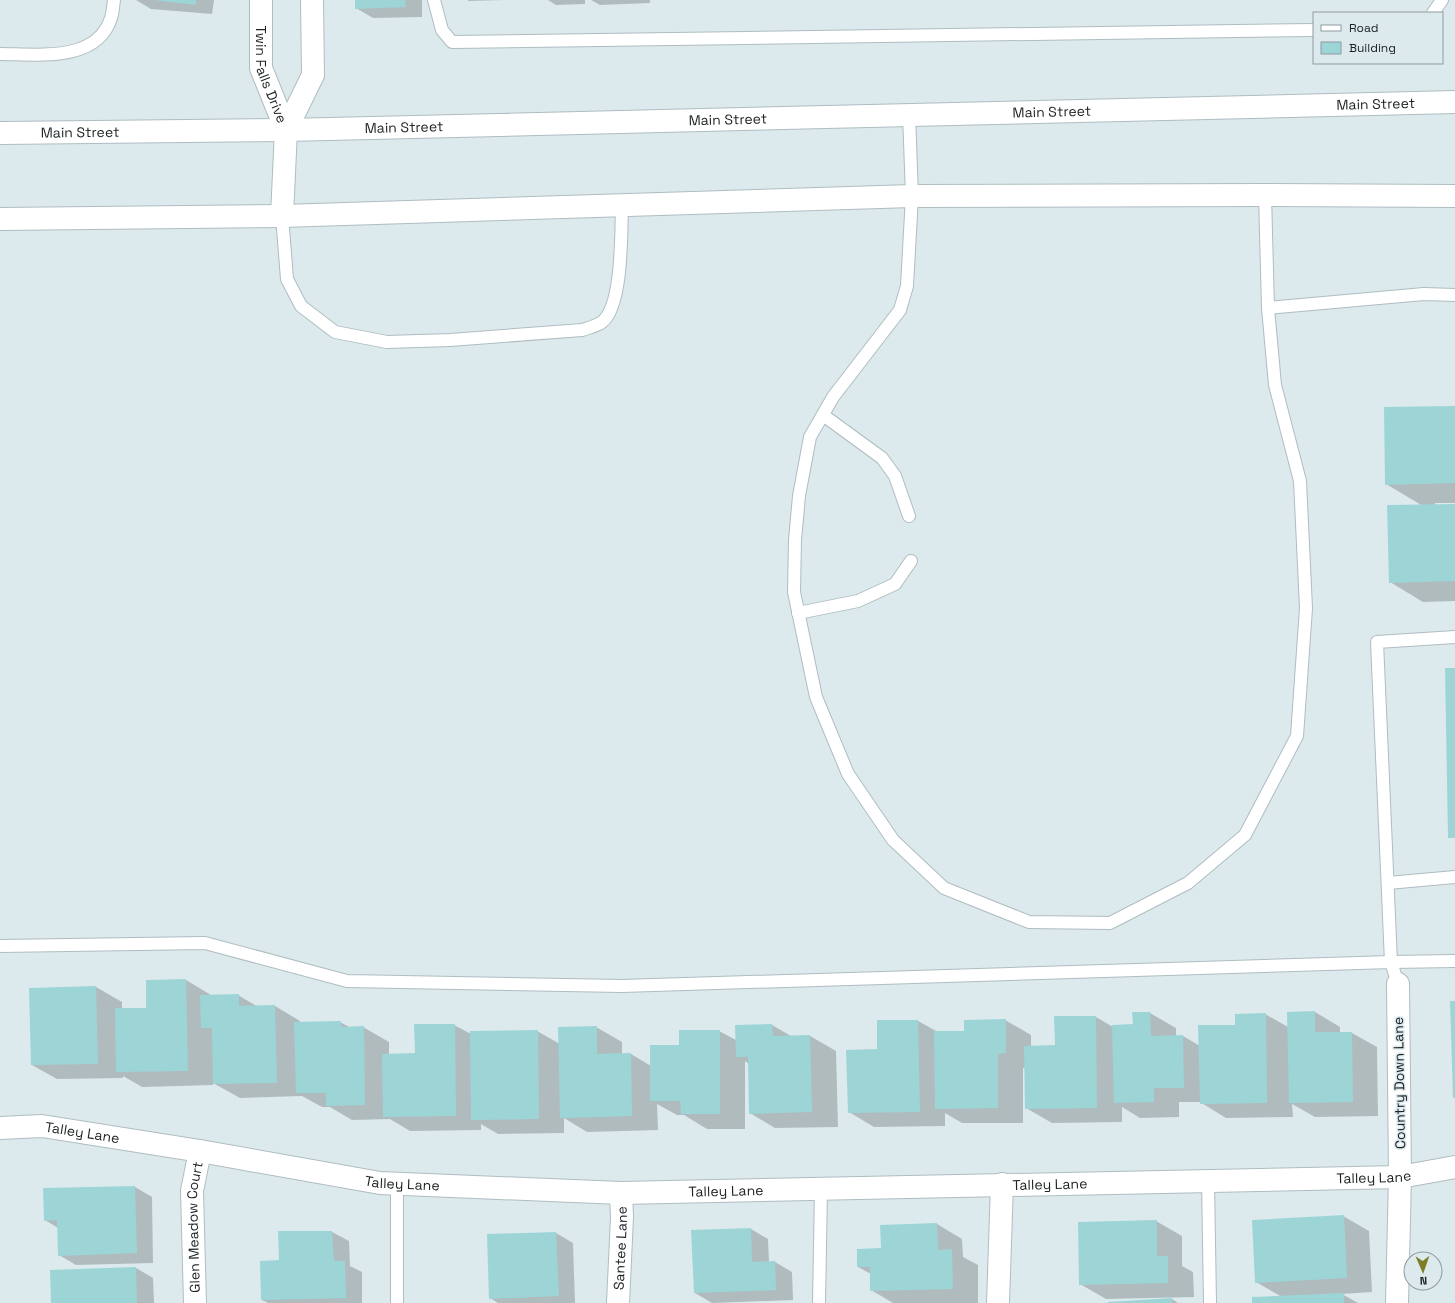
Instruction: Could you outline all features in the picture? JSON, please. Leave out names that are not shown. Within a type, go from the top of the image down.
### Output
[{"type":"main road","name":"Twin Falls Drive","points":[[261,0],[261,68],[286,130]]},
{"type":"main road","name":"Twin Falls Drive","points":[[286,130],[313,75],[312,0]]},
{"type":"main road","name":"Main Street","points":[[0,133],[286,130],[1455,102]]},
{"type":"main road","points":[[282,216],[286,130]]},
{"type":"main road","points":[[0,219],[282,216],[912,196],[1265,194],[1455,196]]},
{"type":"main road","name":"Country Down Lane","points":[[1397,1303],[1400,1177],[1398,984]]},
{"type":"main road","name":"Talley Lane","points":[[0,1128],[42,1126],[200,1151],[380,1183],[621,1193],[1400,1177],[1455,1167]]},
{"type":"main road","name":"Glen Meadow Court","points":[[195,1303],[192,1191],[200,1151]]},
{"type":"main road","points":[[998,1303],[1002,1184]]},
{"type":"main road","name":"Santee Lane","points":[[618,1303],[622,1217],[621,1193]]},
{"type":"lane","points":[[0,54],[75,51],[90,45],[104,31],[111,18],[114,0]]},
{"type":"lane","points":[[434,0],[442,30],[452,42],[1313,30]]},
{"type":"lane","points":[[1434,12],[1442,0]]},
{"type":"lane","points":[[909,114],[912,196],[907,286],[900,310],[833,397],[810,437],[799,496],[795,540],[794,592],[816,697],[848,774],[893,840],[944,888],[1029,922],[1110,923],[1188,883],[1245,835],[1297,736],[1306,608],[1300,482],[1275,385],[1268,308],[1265,194]]},
{"type":"lane","points":[[282,216],[287,279],[301,306],[335,332],[387,342],[450,340],[582,330],[602,322],[612,310],[619,271],[622,205]]},
{"type":"lane","points":[[1268,308],[1424,294],[1455,295]]},
{"type":"lane","points":[[823,415],[882,458],[895,476],[909,516]]},
{"type":"lane","points":[[798,613],[858,601],[895,584],[911,561]]},
{"type":"lane","points":[[1398,984],[1391,962],[1377,642],[1455,637]]},
{"type":"lane","points":[[1388,882],[1455,877]]},
{"type":"lane","points":[[0,946],[205,943],[347,981],[622,986],[1455,960]]},
{"type":"lane","points":[[1208,1180],[1210,1303]]},
{"type":"lane","points":[[397,1184],[397,1303]]},
{"type":"lane","points":[[819,1303],[821,1189]]},
{"type":"building","points":[[154,0],[196,0],[196,5]]},
{"type":"building","points":[[355,0],[405,0],[406,7],[355,9]]},
{"type":"building","points":[[1455,406],[1455,483],[1385,485],[1384,407]]},
{"type":"building","points":[[1455,504],[1455,581],[1389,583],[1387,505]]},
{"type":"building","points":[[1445,668],[1455,668],[1455,838],[1448,838]]},
{"type":"building","points":[[186,979],[188,1071],[116,1072],[115,1008],[146,1008],[146,980]]},
{"type":"building","points":[[96,986],[98,1064],[31,1065],[29,988]]},
{"type":"building","points":[[239,994],[239,1006],[275,1005],[277,1083],[213,1084],[212,1028],[201,1028],[200,995]]},
{"type":"building","points":[[1450,1001],[1455,1001],[1455,1098],[1453,1098]]},
{"type":"building","points":[[1315,1011],[1315,1032],[1352,1032],[1353,1102],[1289,1103],[1287,1012]]},
{"type":"building","points":[[1132,1012],[1150,1012],[1151,1036],[1183,1035],[1184,1088],[1154,1088],[1154,1102],[1114,1103],[1112,1025],[1133,1024]]},
{"type":"building","points":[[1266,1013],[1267,1103],[1200,1104],[1198,1025],[1235,1025],[1235,1014]]},
{"type":"building","points":[[1054,1016],[1096,1016],[1097,1108],[1025,1109],[1024,1046],[1055,1045]]},
{"type":"building","points":[[1006,1019],[1006,1053],[998,1054],[998,1108],[935,1109],[934,1031],[964,1031],[964,1020]]},
{"type":"building","points":[[877,1020],[918,1020],[920,1112],[848,1113],[846,1050],[877,1049]]},
{"type":"building","points":[[341,1021],[341,1027],[364,1026],[365,1105],[326,1106],[326,1093],[296,1093],[294,1022]]},
{"type":"building","points":[[414,1024],[455,1024],[456,1116],[383,1117],[382,1054],[415,1053]]},
{"type":"building","points":[[772,1024],[773,1036],[810,1035],[812,1112],[749,1114],[748,1057],[736,1057],[735,1025]]},
{"type":"building","points":[[597,1026],[597,1054],[631,1053],[632,1116],[560,1118],[558,1027]]},
{"type":"building","points":[[538,1030],[539,1119],[471,1120],[470,1031]]},
{"type":"building","points":[[679,1030],[720,1030],[720,1114],[681,1114],[680,1101],[650,1101],[650,1045],[679,1045]]},
{"type":"building","points":[[135,1186],[137,1253],[58,1256],[57,1220],[44,1221],[43,1188]]},
{"type":"building","points":[[1344,1215],[1347,1278],[1255,1283],[1252,1220]]},
{"type":"building","points":[[1157,1220],[1157,1256],[1168,1256],[1168,1283],[1079,1285],[1078,1222]]},
{"type":"building","points":[[937,1223],[938,1250],[952,1249],[953,1289],[870,1291],[870,1267],[857,1267],[857,1249],[881,1248],[880,1225]]},
{"type":"building","points":[[751,1228],[752,1262],[775,1261],[776,1290],[694,1293],[691,1230]]},
{"type":"building","points":[[278,1231],[332,1231],[334,1261],[345,1261],[346,1298],[261,1300],[260,1261],[279,1260]]},
{"type":"building","points":[[556,1232],[559,1296],[489,1299],[487,1234]]},
{"type":"building","points":[[136,1267],[137,1303],[51,1303],[50,1270]]},
{"type":"building","points":[[1344,1293],[1344,1303],[1252,1303],[1252,1297]]},
{"type":"building","points":[[1172,1298],[1172,1303],[1108,1303],[1108,1302]]}]
